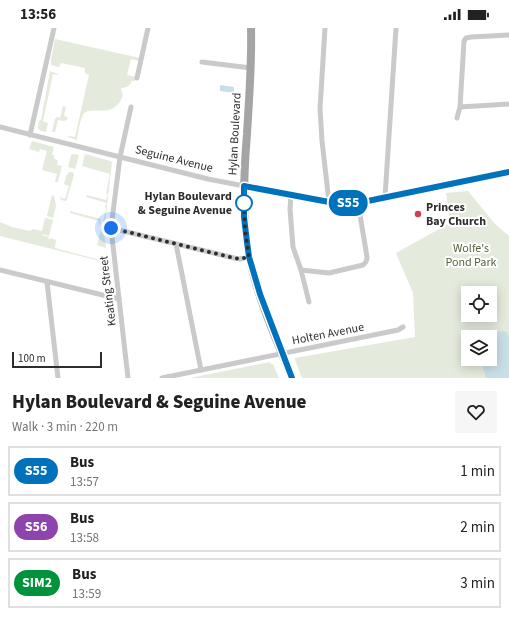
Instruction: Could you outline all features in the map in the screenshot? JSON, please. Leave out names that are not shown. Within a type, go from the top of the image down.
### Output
[{"type":"main road","name":"Hylan Boulevard","points":[[251,28],[251,68],[244,186],[244,217],[249,257],[260,294],[292,378]]},
{"type":"street","points":[[30,134],[54,28]]},
{"type":"street","points":[[137,78],[148,28]]},
{"type":"street","points":[[325,28],[320,109],[329,202]]},
{"type":"street","points":[[385,197],[396,28]]},
{"type":"street","points":[[457,118],[460,107],[464,44],[466,38],[509,35]]},
{"type":"street","points":[[202,62],[251,68]]},
{"type":"street","points":[[460,107],[509,104]]},
{"type":"street","name":"Keating Street","points":[[128,378],[111,228],[120,157],[131,107]]},
{"type":"street","name":"Seguine Avenue","points":[[0,127],[208,179],[329,202],[358,203],[509,172]]},
{"type":"street","points":[[291,195],[290,209],[293,247],[301,270],[309,302]]},
{"type":"street","points":[[301,270],[329,273],[363,265],[367,262],[358,203]]},
{"type":"street","points":[[111,228],[236,259],[249,257]]},
{"type":"street","points":[[176,244],[201,370]]},
{"type":"street","points":[[0,270],[119,299]]},
{"type":"street","points":[[48,282],[58,378]]},
{"type":"street","name":"Holten Avenue","points":[[162,378],[398,330],[403,327]]},
{"type":"green space","points":[[55,39],[140,58],[139,61],[131,59],[127,75],[136,77],[135,81],[132,81],[129,86],[121,89],[123,95],[119,103],[114,108],[108,110],[86,112],[81,120],[77,140],[68,137],[75,137],[89,75],[85,73],[85,68],[61,63],[59,67],[51,65]]},
{"type":"green space","points":[[50,71],[58,75],[53,74],[43,121],[48,123],[46,132],[41,131],[38,128],[39,121],[41,120]]},
{"type":"green space","points":[[63,106],[66,107],[64,116],[68,119],[64,121],[58,120],[55,132],[53,132],[55,119],[57,117],[60,118]]},
{"type":"green space","points":[[32,141],[54,147],[52,155],[54,155],[54,159],[58,160],[57,165],[62,166],[58,182],[55,182],[57,174],[42,170],[47,151],[40,149],[39,152],[29,149]]},
{"type":"green space","points":[[85,154],[112,162],[104,233],[106,248],[97,245],[107,203],[86,197],[87,195],[106,200],[110,174],[82,166]]},
{"type":"green space","points":[[71,155],[79,155],[75,169],[68,167]]},
{"type":"green space","points":[[69,172],[73,172],[74,175],[66,201],[61,200],[60,197],[65,199],[69,186],[64,184],[66,176]]},
{"type":"green space","name":"Wolfe's Pond Park","points":[[468,191],[495,224],[509,236],[509,378],[302,378],[295,358],[415,337],[413,293],[396,253],[450,223],[446,193]]},
{"type":"green space","points":[[52,195],[54,196],[56,206],[53,218],[47,216]]},
{"type":"green space","points":[[70,211],[101,219],[100,224],[98,226],[99,221],[70,213]]},
{"type":"green space","points":[[45,218],[53,220],[49,236],[42,235],[49,237],[48,239],[50,238],[56,240],[55,248],[104,261],[107,255],[108,263],[0,236],[0,222],[12,227],[30,231],[33,229],[42,231]]},
{"type":"green space","points":[[270,362],[273,364],[279,378],[190,378]]},
{"type":"water","points":[[220,85],[234,87],[234,93],[220,91]]},
{"type":"water","points":[[505,331],[509,336],[509,378],[486,378],[483,368],[483,366],[497,366],[497,332]]},
{"type":"bus line","name":"S55","points":[[292,378],[256,283],[249,257],[244,217],[244,186],[329,202],[358,203],[509,172]]},
{"type":"place","name":"Hylan Boulevard & Seguine Avenue","points":[[244,203]]},
{"type":"place","name":"Princes Bay Church","points":[[418,214]]},
{"type":"route","points":[[111,228],[240,259],[249,257],[245,230],[244,203]]}]
